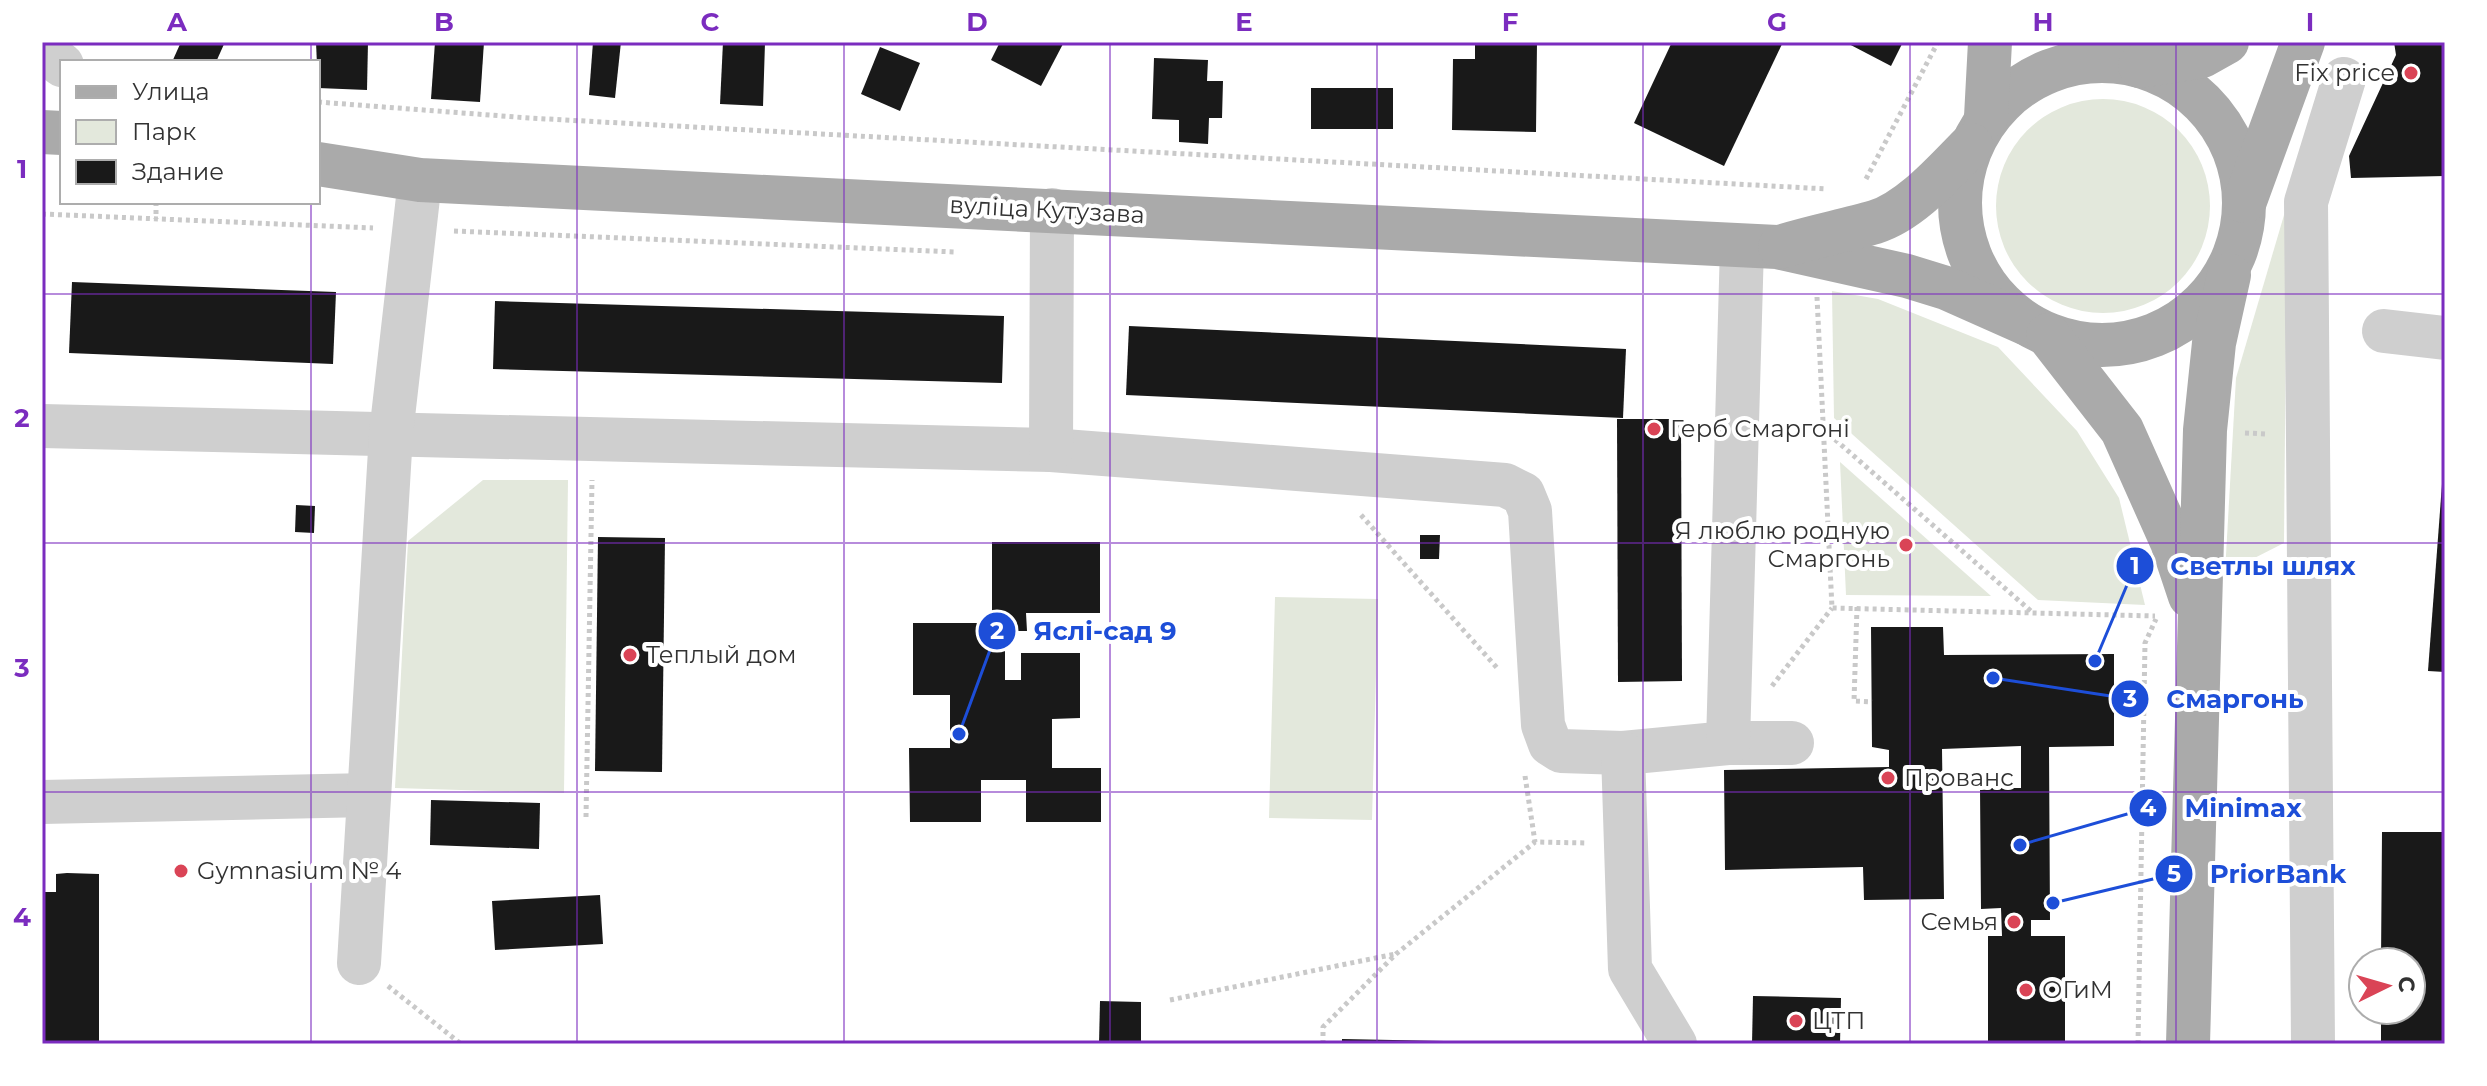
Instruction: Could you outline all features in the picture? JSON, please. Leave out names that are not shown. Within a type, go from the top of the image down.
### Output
[{"type":"main road","points":[[1990,42],[1978,131],[1963,174],[1960,217],[1971,259],[1994,296],[2037,330],[2122,430],[2172,542],[2178,619],[2188,1044]]},
{"type":"main road","points":[[1978,131],[2007,97],[2047,72],[2078,62],[2113,56],[2202,56],[2227,42]]},
{"type":"main road","points":[[2178,619],[2214,343],[2244,203],[2303,42]]},
{"type":"main road","points":[[2113,56],[2182,85],[2215,117],[2237,158],[2244,203]]},
{"type":"main road","name":"вуліца Кутузава","points":[[320,164],[420,180],[1760,246],[1832,225],[1878,221],[1914,198],[1978,131]]},
{"type":"main road","name":"вуліца Кутузава","points":[[1832,225],[1946,288],[2037,330]]},
{"type":"main road","points":[[2037,330],[2090,345],[2134,342],[2175,326],[2209,297],[2232,261]]},
{"type":"street","points":[[42,49],[60,63]]},
{"type":"street","points":[[2313,1044],[2306,202],[2344,79]]},
{"type":"street","points":[[359,963],[391,434],[420,180]]},
{"type":"street","points":[[1051,450],[1052,210]]},
{"type":"street","points":[[1728,743],[1760,246]]},
{"type":"street","points":[[2384,331],[2445,338]]},
{"type":"street","points":[[42,426],[1051,450],[1505,485],[1523,494],[1530,511],[1543,725],[1550,744],[1561,751],[1623,753],[1728,743],[1792,743]]},
{"type":"street","points":[[1623,753],[1630,969],[1675,1044]]},
{"type":"street","points":[[42,802],[369,795]]},
{"type":"path","points":[[1766,694],[1832,608],[1816,276],[1832,225],[1938,42]]},
{"type":"path","points":[[320,102],[1832,225]]},
{"type":"path","points":[[156,204],[156,219]]},
{"type":"path","points":[[42,214],[972,252]]},
{"type":"path","points":[[1823,429],[2032,613]]},
{"type":"path","points":[[586,817],[592,439]]},
{"type":"path","points":[[1328,471],[1372,530],[1502,673]]},
{"type":"path","points":[[2158,605],[2178,619]]},
{"type":"path","points":[[1857,607],[1854,701],[1872,702]]},
{"type":"path","points":[[1832,608],[2178,619]]},
{"type":"path","points":[[2138,1044],[2145,643],[2178,619]]},
{"type":"path","points":[[1524,763],[1535,842]]},
{"type":"path","points":[[1323,1044],[1323,1027],[1396,954],[1535,842],[1625,844]]},
{"type":"path","points":[[1170,1000],[1396,954]]},
{"type":"path","points":[[359,963],[461,1044]]},
{"type":"green space","points":[[2103,99],[2144,107],[2179,130],[2202,165],[2210,206],[2202,247],[2179,282],[2144,305],[2103,313],[2062,305],[2027,282],[2004,247],[1996,206],[2004,165],[2027,130],[2062,107]]},
{"type":"green space","points":[[2287,205],[2284,543],[2225,573],[2236,378]]},
{"type":"green space","points":[[1832,291],[1878,299],[1998,347],[2077,431],[2119,498],[2145,605],[2038,600],[1834,418]]},
{"type":"green space","points":[[1840,462],[1991,596],[1846,595]]},
{"type":"green space","points":[[483,480],[568,480],[564,793],[395,788],[408,541]]},
{"type":"green space","points":[[1275,597],[1378,599],[1372,820],[1269,818]]},
{"type":"building","points":[[181,42],[225,42],[217,60],[173,60]]},
{"type":"building","points":[[316,42],[368,42],[367,90],[320,88],[320,60],[317,60]]},
{"type":"building","points":[[435,42],[484,42],[480,102],[431,99]]},
{"type":"building","points":[[593,42],[621,42],[615,98],[589,95]]},
{"type":"building","points":[[723,42],[765,42],[763,106],[720,104]]},
{"type":"building","points":[[1000,42],[1064,42],[1041,86],[991,60]]},
{"type":"building","points":[[1475,42],[1537,42],[1536,132],[1452,130],[1453,59],[1475,59]]},
{"type":"building","points":[[1672,42],[1783,42],[1724,166],[1634,123]]},
{"type":"building","points":[[1845,42],[1903,42],[1891,66]]},
{"type":"building","points":[[2394,42],[2445,42],[2445,176],[2351,178],[2349,156],[2396,55]]},
{"type":"building","points":[[880,47],[920,63],[900,111],[861,94]]},
{"type":"building","points":[[1154,58],[1208,60],[1207,81],[1223,81],[1222,118],[1209,118],[1208,144],[1179,142],[1179,120],[1152,119]]},
{"type":"building","points":[[1311,88],[1393,88],[1393,129],[1311,129]]},
{"type":"building","points":[[72,282],[336,292],[333,364],[69,353]]},
{"type":"building","points":[[495,301],[1004,316],[1002,383],[493,369]]},
{"type":"building","points":[[1129,326],[1626,349],[1623,418],[1126,395]]},
{"type":"building","points":[[1617,419],[1681,419],[1682,681],[1618,682]]},
{"type":"building","points":[[2445,471],[2445,672],[2428,671]]},
{"type":"building","points":[[296,505],[315,506],[314,533],[295,532]]},
{"type":"building","points":[[1420,535],[1440,535],[1439,559],[1420,559]]},
{"type":"building","name":"Теплый дом","points":[[598,537],[665,538],[662,772],[595,771]]},
{"type":"building","points":[[992,542],[1100,542],[1100,613],[1026,613],[1027,631],[1005,631],[1005,680],[1021,680],[1021,653],[1080,653],[1080,718],[1052,719],[1052,768],[1101,768],[1101,822],[1026,822],[1026,780],[981,780],[981,822],[910,822],[909,748],[950,748],[950,695],[913,695],[913,623],[992,623]]},
{"type":"building","points":[[1871,627],[1943,627],[1944,655],[2114,654],[2114,746],[2049,747],[2050,920],[2031,920],[2031,936],[2065,936],[2065,1044],[1988,1044],[1988,936],[2002,936],[2001,908],[1981,909],[1980,788],[2021,788],[2021,746],[1942,749],[1944,899],[1864,900],[1863,867],[1725,870],[1724,770],[1889,767],[1889,750],[1872,747]]},
{"type":"building","points":[[431,800],[540,803],[539,849],[430,845]]},
{"type":"building","points":[[2382,832],[2445,832],[2445,1044],[2381,1044],[2381,1026],[2427,1026],[2427,946],[2381,946]]},
{"type":"building","points":[[56,874],[99,874],[99,1044],[42,1044],[42,892],[56,892]]},
{"type":"building","points":[[600,895],[603,944],[495,950],[492,901]]},
{"type":"building","name":"ЦТП","points":[[1753,996],[1841,998],[1840,1044],[1752,1044]]},
{"type":"building","points":[[1100,1001],[1141,1002],[1141,1044],[1099,1044]]},
{"type":"building","points":[[1342,1039],[1444,1041],[1444,1044],[1342,1044]]},
{"type":"place","name":"Fix price","points":[[2411,73]]},
{"type":"place","name":"Герб Смаргоні","points":[[1654,429]]},
{"type":"place","name":"Я люблю родную Смаргонь","points":[[1906,545]]},
{"type":"place","name":"Теплый дом","points":[[630,655]]},
{"type":"place","name":"Светлы шлях","points":[[2095,661]]},
{"type":"place","name":"Смаргонь","points":[[1993,678]]},
{"type":"place","name":"Яслі-сад 9","points":[[959,734]]},
{"type":"place","name":"Прованс","points":[[1888,778]]},
{"type":"place","name":"Minimax","points":[[2020,845]]},
{"type":"place","name":"Gymnasium № 4","points":[[181,871]]},
{"type":"place","name":"PriorBank","points":[[2053,903]]},
{"type":"place","name":"Семья","points":[[2014,922]]},
{"type":"place","name":"ОГиМ","points":[[2026,990]]},
{"type":"place","name":"ЦТП","points":[[1796,1021]]}]
